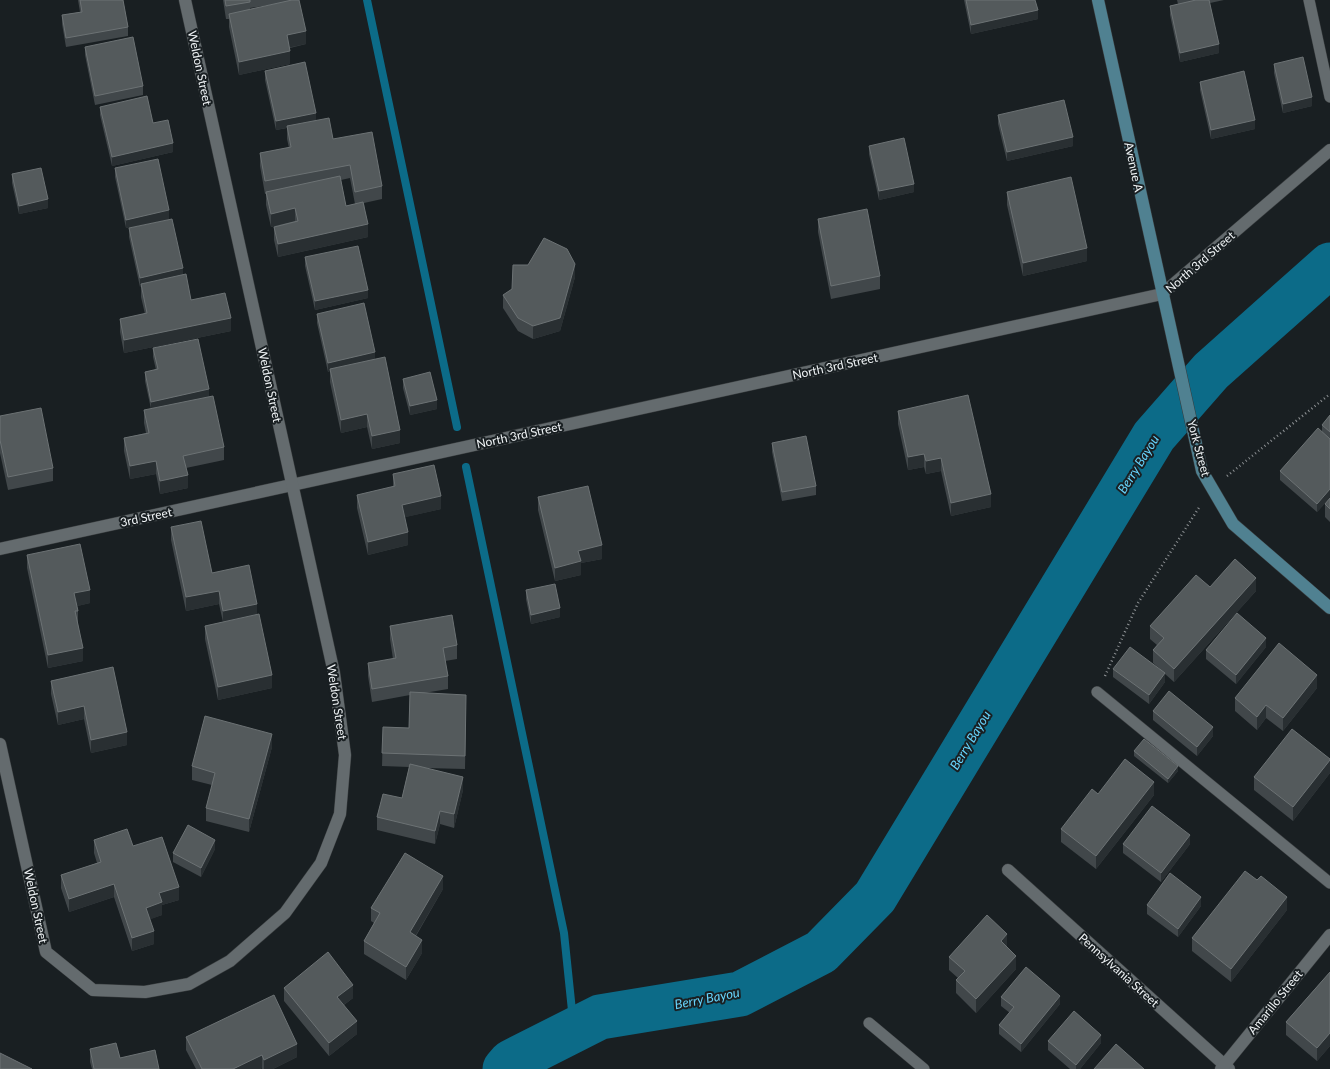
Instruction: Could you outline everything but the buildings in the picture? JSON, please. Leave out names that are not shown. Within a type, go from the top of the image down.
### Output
[{"type":"street","name":"Weldon Street","points":[[0,744],[46,952],[93,990],[145,992],[189,984],[236,957],[285,913],[321,863],[340,814],[345,755],[336,688],[185,0]]},
{"type":"street","name":"Avenue A","points":[[1098,0],[1172,334]]},
{"type":"street","name":"North 3rd Street","points":[[292,486],[496,439],[1162,294],[1330,150]]},
{"type":"street","name":"York Street","points":[[1172,334],[1202,471],[1211,489],[1233,524],[1330,608]]},
{"type":"street","name":"3rd Street","points":[[0,549],[292,486]]},
{"type":"street","name":"Pennsylvania Street","points":[[1008,870],[1225,1068]]},
{"type":"street","name":"Amarillo Street","points":[[1225,1068],[1330,935]]},
{"type":"lane","points":[[1309,0],[1330,97]]},
{"type":"lane","points":[[1097,692],[1330,883]]},
{"type":"lane","points":[[869,1023],[924,1069]]},
{"type":"path","points":[[1097,692],[1138,603],[1211,489],[1330,394]]},
{"type":"waterway","points":[[367,0],[457,427]]},
{"type":"waterway","name":"Berry Bayou","points":[[505,1069],[511,1062],[600,1017],[740,994],[821,952],[875,897],[1154,436],[1211,371],[1330,265]]},
{"type":"waterway","points":[[466,467],[564,933],[574,1030]]}]
